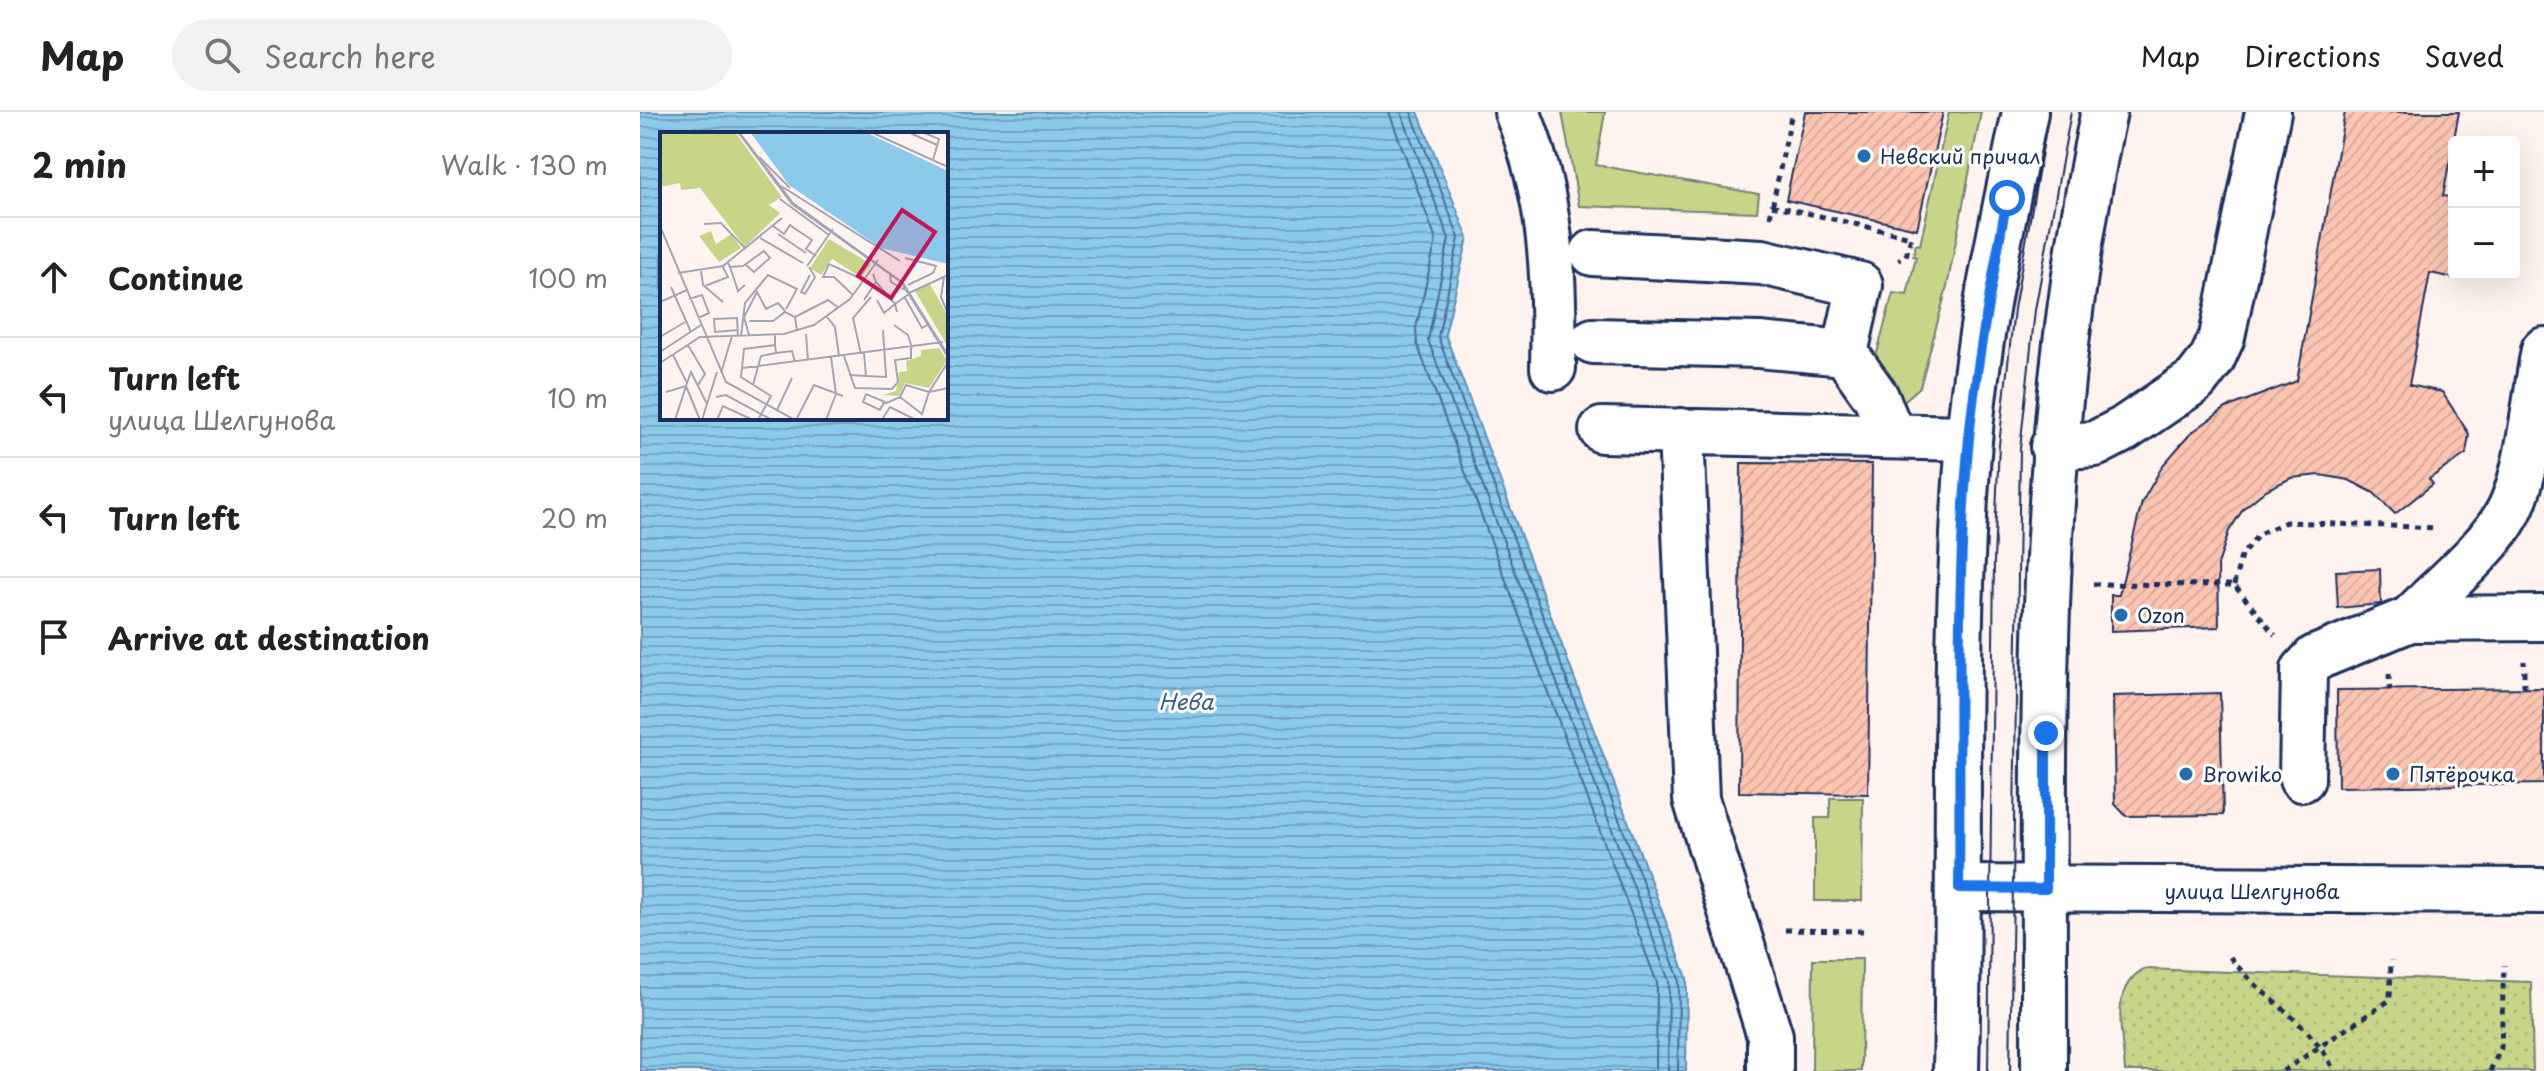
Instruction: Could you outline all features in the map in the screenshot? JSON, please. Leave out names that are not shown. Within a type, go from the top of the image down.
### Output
[{"type":"main road","points":[[1517,112],[1533,150],[1549,224],[1555,280],[1553,368]]},
{"type":"main road","points":[[1956,1071],[1962,558],[1969,438],[1987,307],[2025,112]]},
{"type":"main road","points":[[2044,1071],[2048,563],[2053,447],[2067,320],[2104,112]]},
{"type":"main road","points":[[2053,447],[2095,444],[2124,429],[2196,380],[2212,359],[2222,337],[2268,112]]},
{"type":"main road","points":[[1593,253],[1762,262],[1860,285],[1845,353],[1876,397],[1892,435]]},
{"type":"main road","points":[[1593,341],[1759,345],[1845,353]]},
{"type":"main road","points":[[2410,619],[2495,530],[2517,489],[2544,350]]},
{"type":"main road","points":[[1602,430],[1969,438]]},
{"type":"main road","points":[[1681,431],[1696,799],[1770,1036],[1770,1071]]},
{"type":"main road","points":[[2302,779],[2304,670],[2315,658],[2410,619],[2544,618]]},
{"type":"main road","name":"улица Шелгунова","points":[[1959,888],[2544,891]]},
{"type":"path","points":[[1762,262],[1792,112]]},
{"type":"path","points":[[2234,585],[2241,556],[2259,534],[2286,522],[2495,530]]},
{"type":"path","points":[[2090,584],[2234,585]]},
{"type":"path","points":[[2234,585],[2304,670]]},
{"type":"path","points":[[1794,930],[1864,931]]},
{"type":"path","points":[[2230,957],[2246,977],[2322,1045],[2334,1071]]},
{"type":"path","points":[[2283,1071],[2390,1000],[2391,960]]},
{"type":"path","points":[[2490,1071],[2501,1048],[2504,965]]},
{"type":"green space","points":[[1562,112],[1605,112],[1596,165],[1759,194],[1757,212],[1579,206]]},
{"type":"green space","points":[[1949,112],[1981,112],[1947,287],[1920,387],[1904,401],[1875,360],[1893,293],[1907,295],[1916,257],[1913,256],[1916,244],[1920,245]]},
{"type":"green space","points":[[1830,798],[1863,798],[1862,901],[1815,901],[1815,818],[1830,818]]},
{"type":"green space","points":[[1813,959],[1862,959],[1861,1071],[1812,1071]]},
{"type":"green space","points":[[2144,969],[2531,982],[2533,1071],[2125,1071],[2120,1014],[2122,1000],[2133,977]]},
{"type":"water","name":"Нева","points":[[640,112],[1418,112],[1468,238],[1445,334],[1687,978],[1686,1071],[640,1071]]},
{"type":"building","name":"Невский причал","points":[[1805,112],[1943,112],[1917,229],[1786,200]]},
{"type":"building","points":[[2345,112],[2459,112],[2454,136],[2448,136],[2448,170],[2443,196],[2448,197],[2448,277],[2430,273],[2409,385],[2442,392],[2469,434],[2466,454],[2429,479],[2433,484],[2395,514],[2374,493],[2349,480],[2320,475],[2291,478],[2266,490],[2244,508],[2229,531],[2218,565],[2219,627],[2111,631],[2111,595],[2119,595],[2142,502],[2163,465],[2191,433],[2226,408],[2297,381]]},
{"type":"building","points":[[1741,463],[1872,464],[1868,794],[1739,792]]},
{"type":"building","points":[[2380,569],[2381,604],[2338,608],[2336,571]]},
{"type":"building","points":[[2544,688],[2544,784],[2338,787],[2337,690]]},
{"type":"building","points":[[2220,693],[2223,815],[2126,816],[2115,804],[2113,696]]},
{"type":"tram line","points":[[1988,1071],[1994,560],[1999,445],[2014,309],[2049,112]]},
{"type":"tram line","points":[[2010,1071],[2020,449],[2035,310],[2071,112]]},
{"type":"place","name":"Невский причал","points":[[1864,156]]},
{"type":"place","name":"Ozon","points":[[2121,615]]},
{"type":"place","name":"Browiko","points":[[2186,774]]},
{"type":"place","name":"Пятёрочка","points":[[2393,774]]},
{"type":"route","points":[[2007,198],[1987,307],[1969,438],[1962,558],[1959,888],[2046,889],[2046,733]]}]
